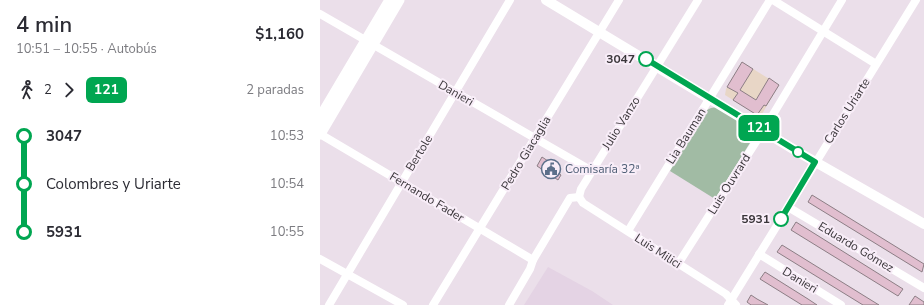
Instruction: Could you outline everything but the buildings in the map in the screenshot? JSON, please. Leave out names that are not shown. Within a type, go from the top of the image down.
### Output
[{"type":"main road","points":[[320,134],[369,43],[390,0]]},
{"type":"main road","points":[[320,118],[399,0]]},
{"type":"street","name":"Bertole","points":[[329,305],[510,0]]},
{"type":"street","points":[[546,0],[815,162],[924,224]]},
{"type":"street","name":"Pedro Giacaglia","points":[[433,305],[619,0]]},
{"type":"street","name":"Julio Vanzo","points":[[579,197],[581,189],[698,0]]},
{"type":"street","points":[[772,0],[876,64]]},
{"type":"street","name":"Lia Bauman","points":[[628,231],[772,0]]},
{"type":"street","name":"Luis Ouvrard","points":[[678,264],[763,130],[842,0]]},
{"type":"street","name":"Carlos Uriarte","points":[[732,303],[759,254],[916,0]]},
{"type":"street","name":"Danieri","points":[[320,14],[592,171]]},
{"type":"street","name":"Fernando Fader","points":[[320,134],[533,260]]},
{"type":"street","points":[[509,305],[530,269],[533,260],[570,198],[579,197]]},
{"type":"street","name":"Luis Milici","points":[[579,197],[583,203],[726,294],[732,303]]},
{"type":"street","name":"Eduardo Gómez","points":[[788,207],[924,288]]},
{"type":"street","name":"Danieri","points":[[759,254],[842,305]]},
{"type":"street","points":[[320,259],[403,305]]},
{"type":"shaded area","points":[[742,62],[779,85],[762,114],[757,115],[725,95],[726,89]]},
{"type":"shaded area","points":[[548,267],[592,291],[613,305],[524,305]]},
{"type":"green space","points":[[717,107],[752,129],[753,138],[715,199],[670,171],[707,110]]},
{"type":"bus line","name":"121","points":[[646,59],[815,162],[781,219]]},
{"type":"place","name":"3047","points":[[646,59]]},
{"type":"place","name":"Comisaría 32ª","points":[[551,169]]},
{"type":"place","name":"5931","points":[[781,219]]}]
